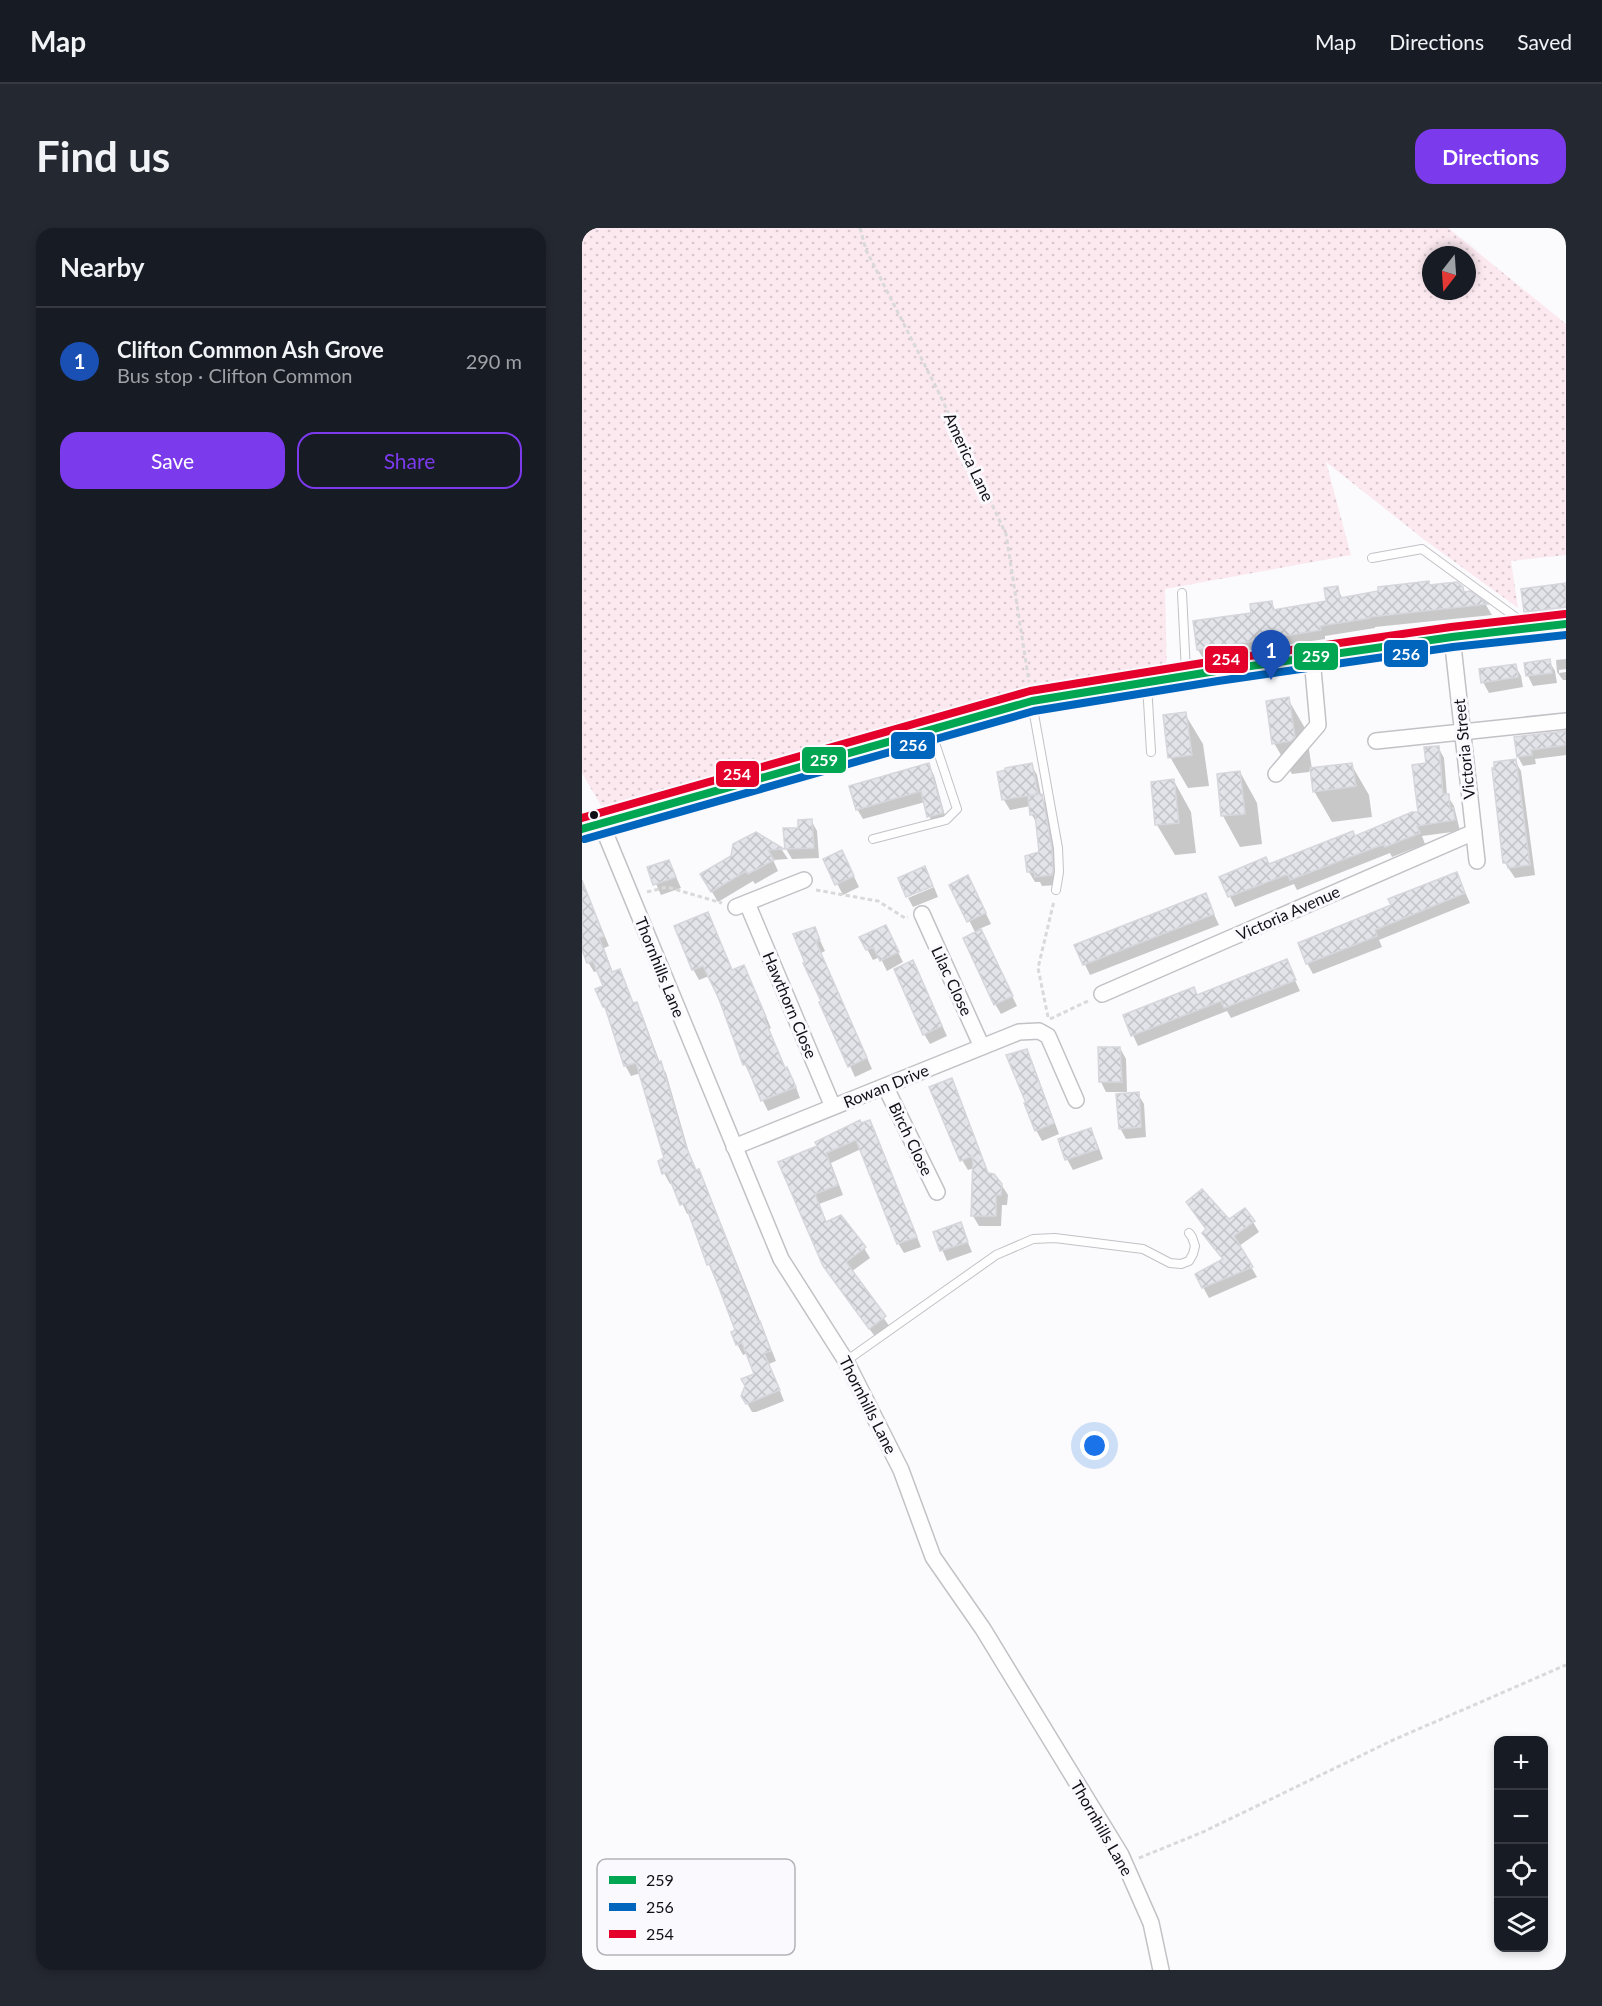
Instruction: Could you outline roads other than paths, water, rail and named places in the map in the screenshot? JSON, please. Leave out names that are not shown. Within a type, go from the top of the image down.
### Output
[{"type":"main road","points":[[592,826],[1032,701],[1452,637],[1566,624]]},
{"type":"street","name":"Victoria Street","points":[[1452,637],[1477,861]]},
{"type":"street","points":[[1276,774],[1318,724],[1312,658]]},
{"type":"street","points":[[1376,741],[1566,721]]},
{"type":"street","name":"Thornhills Lane","points":[[592,826],[631,897],[781,1258],[846,1361],[901,1470],[933,1557],[983,1629],[1121,1856],[1151,1923],[1161,1970]]},
{"type":"street","name":"Victoria Avenue","points":[[1102,994],[1474,832]]},
{"type":"street","name":"Hawthorn Close","points":[[804,880],[741,905],[833,1107]]},
{"type":"street","name":"Lilac Close","points":[[922,914],[982,1047]]},
{"type":"street","name":"Rowan Drive","points":[[734,1147],[1019,1032],[1044,1026],[1076,1100]]},
{"type":"street","name":"Birch Close","points":[[885,1086],[937,1192]]},
{"type":"lane","points":[[1372,558],[1422,549],[1518,619],[1523,629]]},
{"type":"lane","points":[[1182,592],[1186,677]]},
{"type":"lane","points":[[1147,683],[1151,752]]},
{"type":"lane","points":[[1032,701],[1058,848],[1059,872],[1056,890]]},
{"type":"lane","points":[[873,839],[946,820],[957,809],[931,730]]},
{"type":"lane","points":[[846,1361],[996,1256],[1033,1239],[1055,1238],[1143,1249],[1170,1263],[1181,1264],[1189,1261],[1193,1254],[1195,1246],[1189,1233]]},
{"type":"place","name":"Clifton Common Ash Grove","points":[[1271,680]]}]
